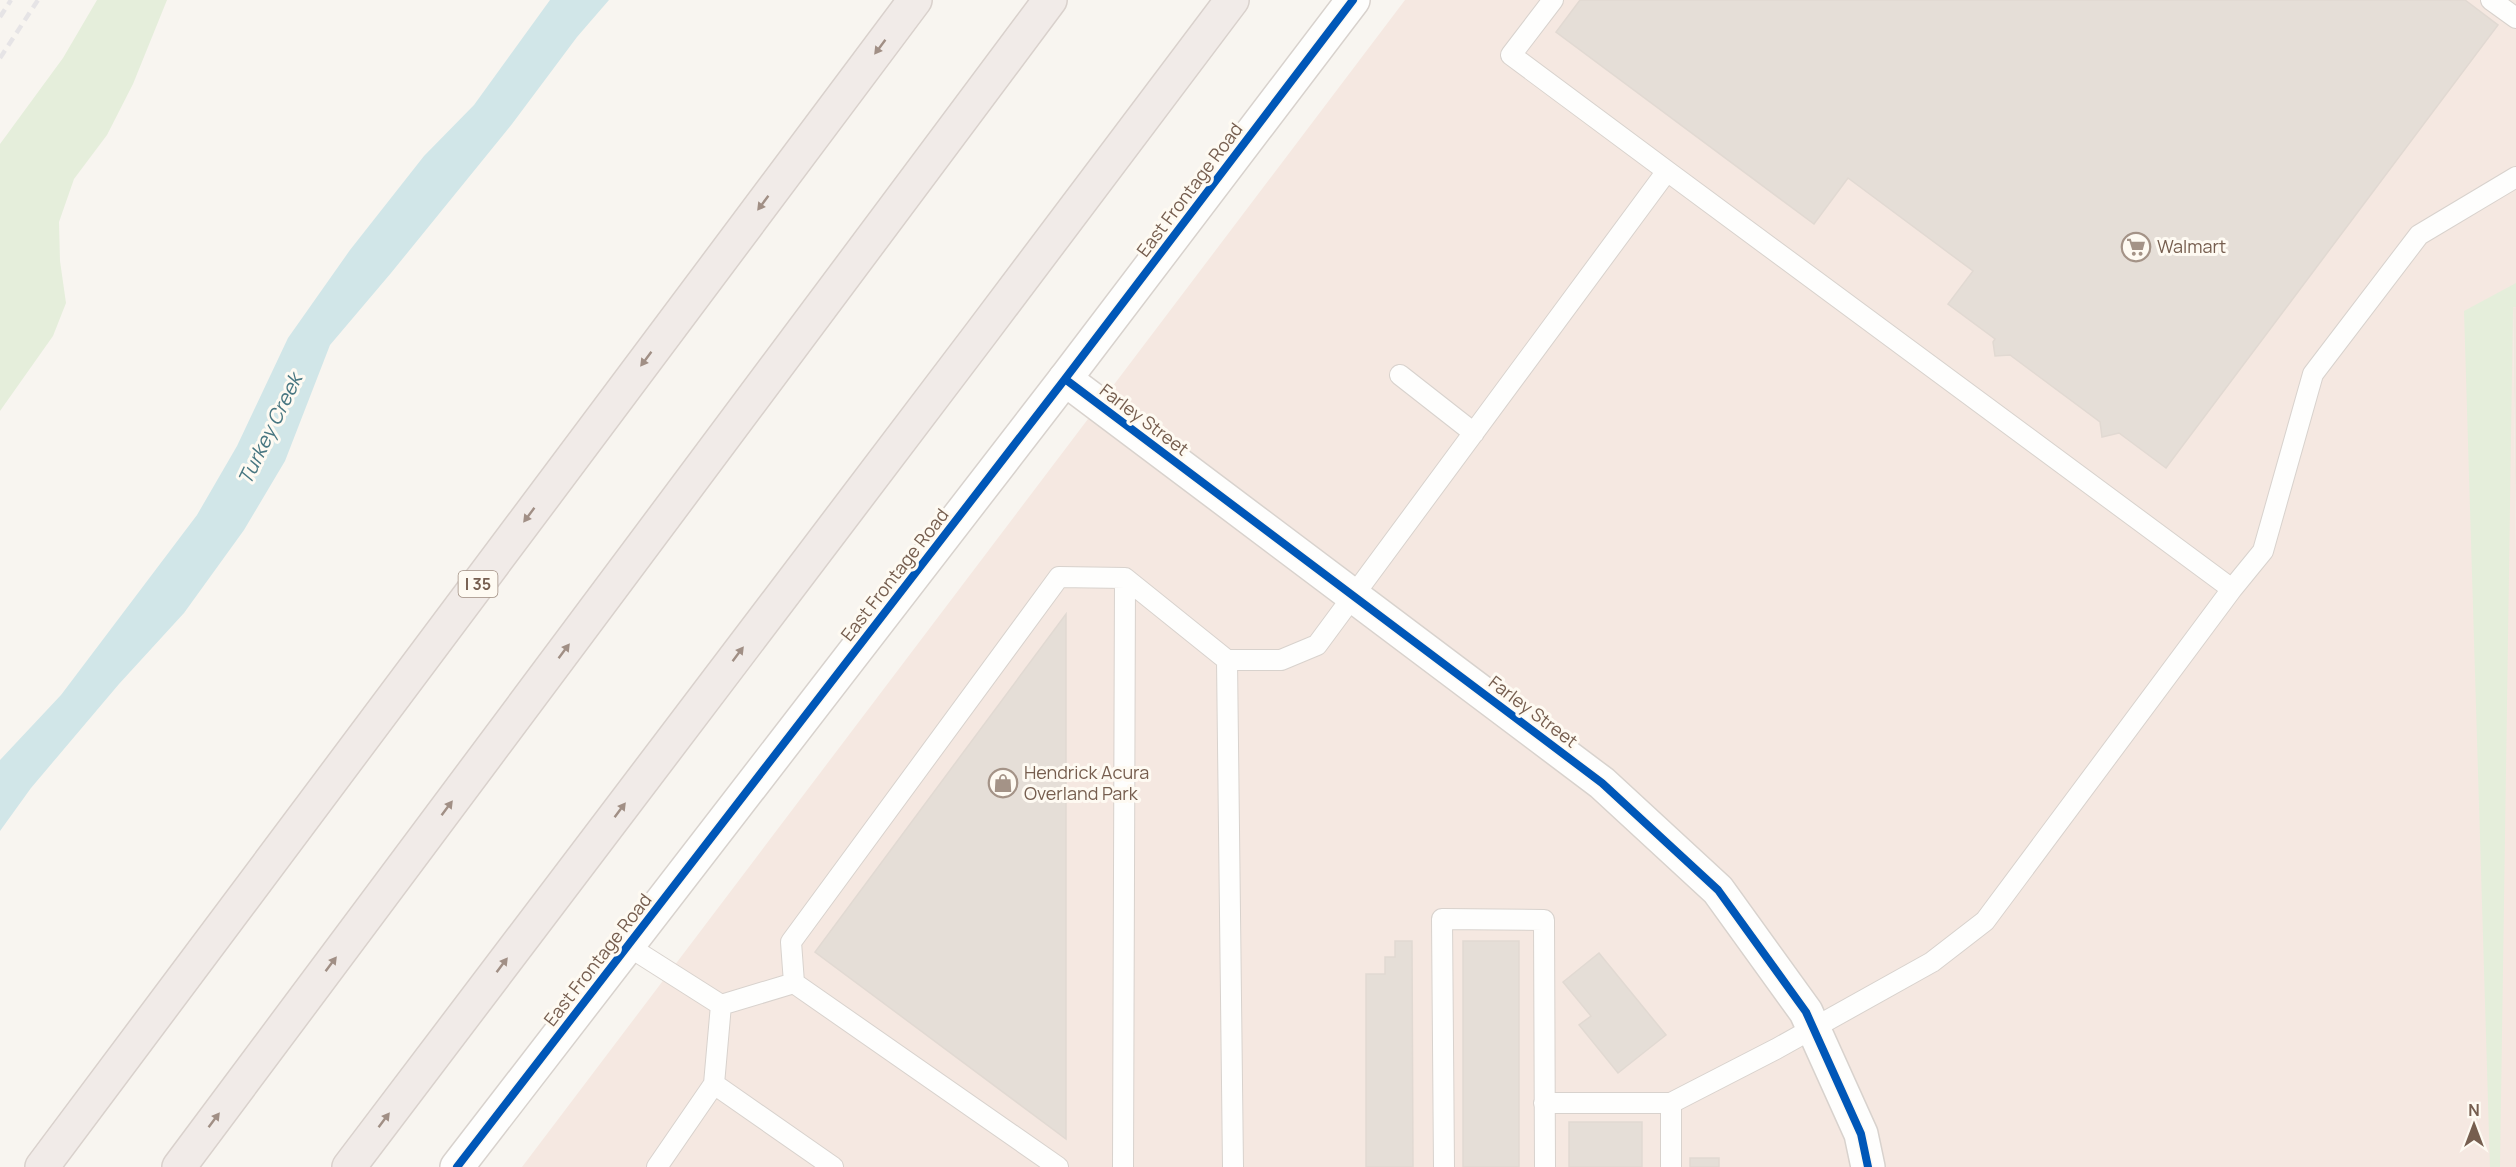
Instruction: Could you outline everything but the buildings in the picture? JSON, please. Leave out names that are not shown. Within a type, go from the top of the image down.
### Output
[{"type":"highway","name":"I 35","points":[[42,1167],[915,0]]},
{"type":"highway","points":[[179,1167],[1050,0]]},
{"type":"highway","points":[[349,1167],[1232,0]]},
{"type":"street","name":"East Frontage Road","points":[[457,1167],[1065,379],[1353,0]]},
{"type":"street","name":"Farley Street","points":[[1065,379],[1602,783],[1718,890],[1806,1012],[1861,1134],[1868,1167]]},
{"type":"lane","points":[[1553,0],[1511,55],[2232,590]]},
{"type":"lane","points":[[2491,0],[2516,18]]},
{"type":"lane","points":[[794,982],[791,942],[1059,577],[1125,578],[1227,660],[1281,660],[1317,645],[1666,171]]},
{"type":"lane","points":[[1544,1103],[1671,1103],[1932,962],[1985,921],[2263,551],[2313,374],[2419,235],[2516,177]]},
{"type":"lane","points":[[1400,375],[1474,433]]},
{"type":"lane","points":[[1123,1167],[1125,578]]},
{"type":"lane","points":[[1227,660],[1233,1167]]},
{"type":"lane","points":[[1444,1167],[1442,919],[1544,920],[1545,1167]]},
{"type":"lane","points":[[628,946],[721,1005],[794,982]]},
{"type":"lane","points":[[794,982],[1058,1167]]},
{"type":"lane","points":[[657,1167],[714,1084],[721,1005]]},
{"type":"lane","points":[[714,1084],[833,1167]]},
{"type":"lane","points":[[1671,1103],[1671,1167]]},
{"type":"shaded area","points":[[1405,0],[2516,0],[2516,307],[2513,308],[2516,554],[2516,1167],[522,1167]]},
{"type":"shaded area","points":[[2513,307],[2516,307],[2516,554]]},
{"type":"green space","points":[[97,0],[167,0],[133,84],[107,135],[74,179],[59,222],[60,261],[66,303],[53,336],[0,411],[0,144],[63,58]]},
{"type":"green space","points":[[2516,283],[2516,307],[2513,307],[2500,1167],[2490,1167],[2464,311]]},
{"type":"water","name":"Turkey Creek","points":[[550,0],[609,0],[577,37],[512,124],[330,345],[285,461],[244,530],[184,613],[119,684],[31,788],[0,831],[0,760],[61,695],[197,515],[237,446],[288,338],[350,250],[424,156],[474,105]]},
{"type":"railway","points":[[0,17],[11,0]]},
{"type":"railway","points":[[0,58],[38,0]]},
{"type":"cycle path","points":[[457,1167],[1065,379],[1353,0]]},
{"type":"cycle path","points":[[1065,379],[1602,783],[1718,890],[1806,1012],[1861,1134],[1868,1167]]},
{"type":"place","name":"Walmart","points":[[2136,247]]},
{"type":"place","name":"Hendrick Acura Overland Park","points":[[1003,783]]}]
